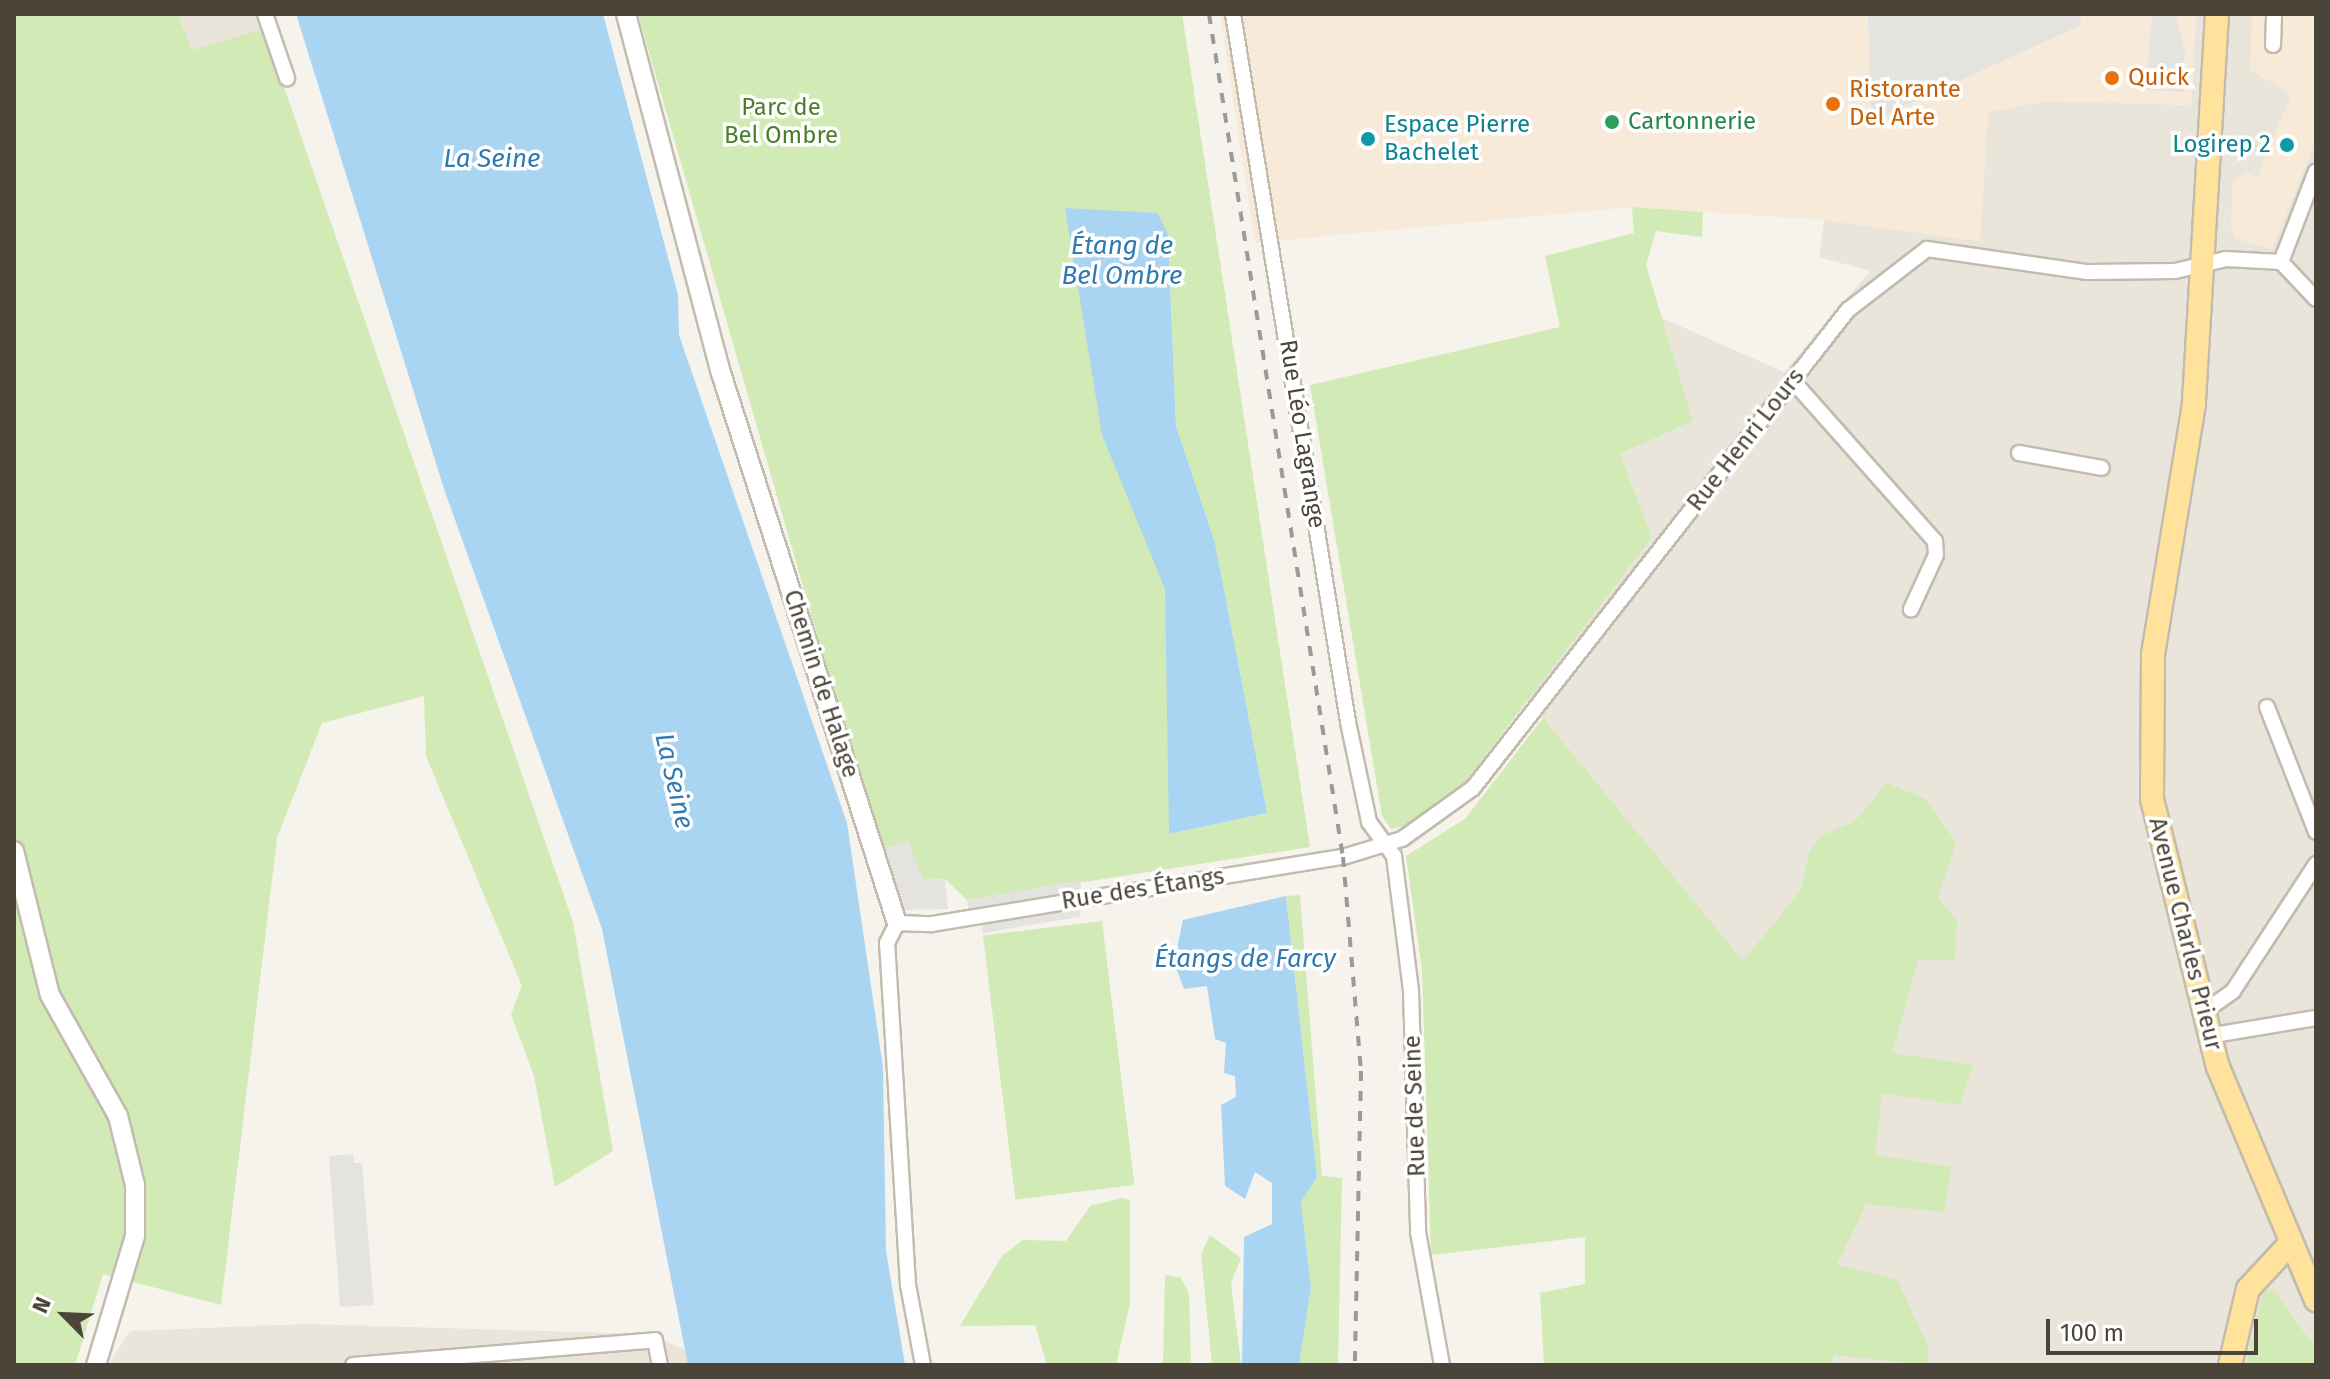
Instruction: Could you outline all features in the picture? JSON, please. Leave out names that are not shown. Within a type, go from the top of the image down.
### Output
[{"type":"main road","name":"Avenue Charles Prieur","points":[[2217,14],[2193,416],[2153,655],[2150,742],[2158,837],[2208,1036],[2288,1246],[2316,1300]]},
{"type":"main road","points":[[2230,1365],[2248,1289],[2288,1246]]},
{"type":"street","points":[[265,14],[287,78]]},
{"type":"street","name":"Chemin de Halage","points":[[626,14],[716,357],[897,923]]},
{"type":"street","name":"Rue Léo Lagrange","points":[[1233,14],[1348,722],[1369,822],[1388,847]]},
{"type":"street","points":[[2273,45],[2274,14]]},
{"type":"street","points":[[2316,171],[2281,262],[2316,299]]},
{"type":"street","name":"Rue Henri Lours","points":[[1388,847],[1473,788],[1848,310],[1927,249],[2087,272],[2175,271],[2204,263],[2281,262]]},
{"type":"street","points":[[1792,380],[1935,541],[1936,555],[1911,609]]},
{"type":"street","points":[[2019,453],[2102,468]]},
{"type":"street","points":[[2267,707],[2316,832]]},
{"type":"street","name":"Rue des Étangs","points":[[897,923],[1231,875],[1388,847]]},
{"type":"street","name":"Rue de Seine","points":[[1388,847],[1411,991],[1418,1232],[1442,1365]]},
{"type":"street","points":[[14,851],[50,995],[118,1116],[135,1185],[135,1236],[96,1365]]},
{"type":"street","points":[[2202,1013],[2233,991],[2316,864]]},
{"type":"street","points":[[897,923],[887,943],[908,1285],[923,1365]]},
{"type":"street","points":[[2208,1036],[2316,1018]]},
{"type":"street","points":[[353,1365],[655,1340],[660,1365]]},
{"type":"shaded area","points":[[178,14],[261,14],[264,29],[192,51]]},
{"type":"shaded area","points":[[1220,14],[2196,14],[2191,105],[2046,101],[1988,112],[1980,241],[1824,220],[1632,207],[1255,243]]},
{"type":"shaded area","points":[[1868,14],[2080,14],[2081,25],[1871,121]]},
{"type":"shaded area","points":[[2152,14],[2175,14],[2185,52],[2184,92],[2146,90]]},
{"type":"shaded area","points":[[2196,14],[2316,14],[2316,1365],[1745,1365],[1803,1037],[1527,699],[1652,537],[1620,454],[1693,421],[1662,318],[1784,372],[1870,271],[1819,257],[1824,220],[1979,241],[1988,112],[2046,101],[2191,105]]},
{"type":"shaded area","points":[[2252,14],[2316,14],[2316,140],[2272,249],[2234,238],[2231,226],[2233,180],[2246,172],[2257,177],[2291,95],[2250,69]]},
{"type":"shaded area","points":[[908,841],[923,880],[945,879],[948,909],[900,910],[879,850]]},
{"type":"shaded area","points":[[1081,880],[1080,917],[983,933],[980,916],[970,918],[967,900]]},
{"type":"shaded area","points":[[353,1154],[354,1163],[362,1163],[374,1305],[340,1307],[329,1156]]},
{"type":"shaded area","points":[[306,1324],[649,1334],[686,1350],[688,1365],[108,1365],[130,1331]]},
{"type":"green space","points":[[14,14],[178,14],[192,50],[264,29],[573,922],[613,1151],[555,1187],[534,1076],[511,1014],[522,986],[426,756],[424,696],[322,723],[277,838],[221,1305],[103,1274],[75,1365],[14,1365]]},
{"type":"green space","name":"Parc de Bel Ombre","points":[[638,14],[1182,14],[1310,847],[967,900],[945,879],[923,880],[879,850]],"holes":[[[1168,235],[1176,426],[1215,543],[1267,813],[1170,834]]]},
{"type":"green space","points":[[1632,207],[1703,212],[1702,237],[1656,231],[1646,265],[1693,421],[1620,454],[1652,537],[1461,788],[1420,822],[1391,829],[1382,816],[1310,385],[1560,327],[1545,256],[1634,233]]},
{"type":"green space","points":[[1543,718],[1743,961],[1801,890],[1809,853],[1822,835],[1854,822],[1887,783],[1926,799],[1956,842],[1938,897],[1957,921],[1955,960],[1918,960],[1892,1053],[1974,1065],[1960,1105],[1882,1093],[1875,1155],[1951,1167],[1945,1212],[1866,1204],[1837,1265],[1897,1279],[1927,1344],[1929,1365],[1834,1355],[1831,1365],[1544,1365],[1540,1293],[1585,1284],[1585,1237],[1431,1255],[1422,970],[1406,856],[1465,819]]},
{"type":"green space","points":[[1300,895],[1322,1176],[1342,1178],[1338,1365],[1299,1365],[1311,1287],[1301,1202],[1317,1177],[1286,896]]},
{"type":"green space","points":[[1102,921],[1134,1185],[1015,1200],[983,936]]},
{"type":"green space","points":[[1121,1198],[1130,1200],[1130,1303],[1116,1365],[1047,1365],[1035,1325],[960,1326],[1002,1256],[1023,1240],[1066,1241],[1090,1206]]},
{"type":"green space","points":[[1210,1235],[1241,1258],[1231,1283],[1241,1365],[1212,1365],[1201,1254]]},
{"type":"green space","points":[[1165,1275],[1181,1278],[1189,1294],[1191,1365],[1163,1365]]},
{"type":"green space","points":[[2273,1289],[2316,1349],[2316,1365],[2246,1365],[2263,1292]]},
{"type":"water","name":"La Seine","points":[[296,14],[603,14],[678,295],[679,335],[847,823],[883,1067],[886,1251],[905,1365],[688,1365],[602,929],[444,489]]},
{"type":"water","name":"Étang de Bel Ombre","points":[[1065,208],[1158,213],[1168,235],[1176,426],[1215,543],[1267,813],[1169,834],[1165,589],[1102,435]]},
{"type":"water","name":"Étangs de Farcy","points":[[1286,896],[1317,1177],[1301,1202],[1311,1287],[1299,1365],[1242,1365],[1244,1237],[1272,1224],[1272,1183],[1255,1172],[1245,1199],[1225,1186],[1221,1105],[1236,1097],[1235,1076],[1224,1073],[1226,1043],[1215,1039],[1207,986],[1184,989],[1174,962],[1183,920]]},
{"type":"railway","points":[[1209,14],[1343,857],[1361,1071],[1355,1365]]},
{"type":"place","name":"Quick","points":[[2112,78]]},
{"type":"place","name":"Ristorante Del Arte","points":[[1833,104]]},
{"type":"place","name":"Cartonnerie","points":[[1612,122]]},
{"type":"place","name":"Espace Pierre Bachelet","points":[[1368,139]]},
{"type":"place","name":"Logirep 2","points":[[2287,145]]}]
